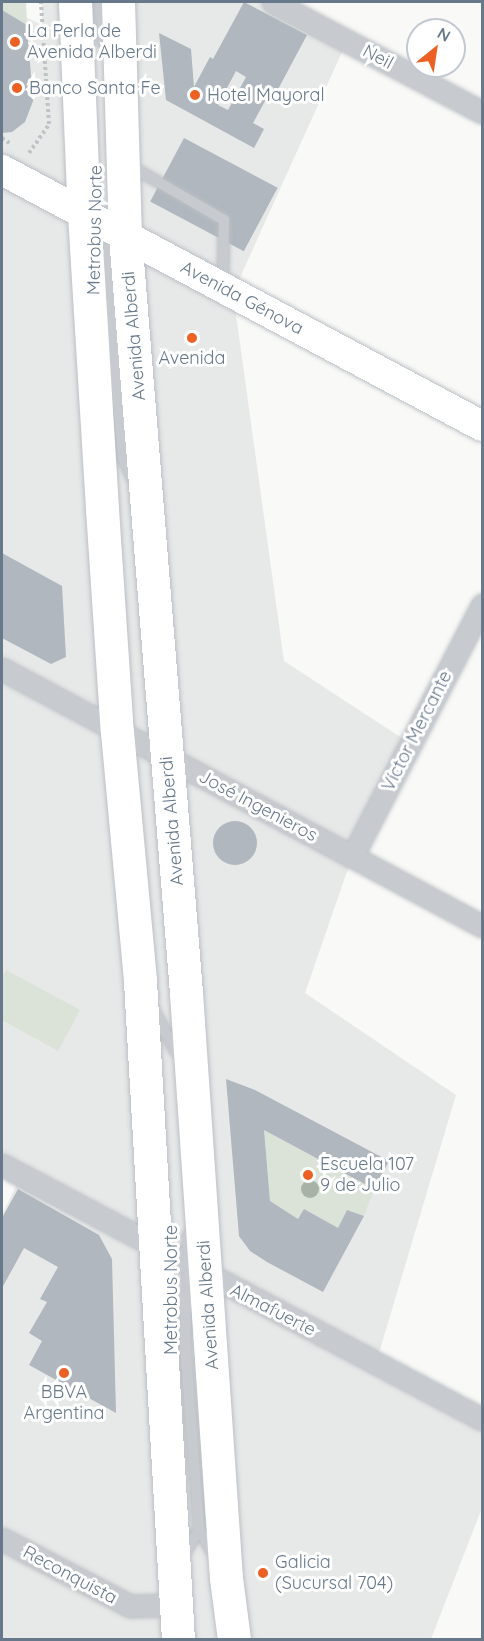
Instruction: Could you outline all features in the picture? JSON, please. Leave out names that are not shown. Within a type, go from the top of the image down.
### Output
[{"type":"main road","name":"Avenida Alberdi","points":[[75,2],[148,510],[186,993],[196,1269],[226,1578],[239,1637]]},
{"type":"main road","name":"Avenida Alberdi","points":[[118,2],[115,159],[108,224],[102,509],[117,732],[140,981],[178,1640]]},
{"type":"street","name":"Neil","points":[[273,2],[483,112]]},
{"type":"street","name":"Avenida Génova","points":[[2,170],[108,224],[223,288],[483,426]]},
{"type":"street","name":"Víctor Mercante","points":[[352,857],[483,605]]},
{"type":"street","name":"José Ingenieros","points":[[2,669],[483,926]]},
{"type":"street","name":"Almafuerte","points":[[2,1165],[155,1248],[483,1419]]},
{"type":"street","name":"Reconquista","points":[[2,1539],[130,1606],[174,1590]]},
{"type":"lane","points":[[100,2],[104,55]]},
{"type":"lane","points":[[115,159],[224,220],[223,288]]},
{"type":"lane","name":"Metrobus Norte","points":[[102,509],[119,468],[107,275],[108,224]]},
{"type":"lane","name":"Metrobus Norte","points":[[119,468],[148,510]]},
{"type":"lane","points":[[140,981],[175,1051]]},
{"type":"lane","points":[[176,1063],[175,1051],[186,993]]},
{"type":"lane","name":"Metrobus Norte","points":[[188,1228],[196,1269],[185,1343],[199,1529],[226,1578]]},
{"type":"lane","points":[[174,1590],[199,1529]]},
{"type":"path","points":[[2,138],[30,154],[49,124],[41,2]]},
{"type":"shaded area","points":[[2,2],[26,2],[27,25],[2,10]]},
{"type":"shaded area","points":[[42,2],[273,2],[347,41],[233,293],[284,661],[411,744],[352,857],[305,993],[456,1095],[376,1363],[482,1419],[482,1508],[431,1639],[2,1639],[2,1215],[21,1176],[2,1165],[2,6],[42,25]]},
{"type":"shaded area","points":[[6,970],[80,1010],[58,1051],[2,1020],[2,978]]},
{"type":"shaded area","points":[[264,1130],[374,1189],[364,1216],[347,1210],[338,1228],[304,1209],[298,1219],[270,1201]]},
{"type":"building","points":[[244,2],[307,35],[276,93],[271,90],[253,123],[264,129],[254,148],[166,100],[159,33],[191,49],[194,87],[210,57],[213,59]],"holes":[[[236,71],[246,77],[228,110],[218,105]]]},
{"type":"building","points":[[2,10],[27,25],[33,101],[25,122],[12,132],[2,133]]},
{"type":"building","points":[[184,138],[278,188],[244,251],[150,202]]},
{"type":"building","points":[[2,553],[62,586],[66,657],[51,664],[2,638]]},
{"type":"building","points":[[235,821],[251,827],[257,843],[251,859],[235,865],[219,859],[213,843],[219,827]]},
{"type":"building","name":"Escuela 107 9 de Julio","points":[[226,1079],[255,1090],[389,1161],[374,1189],[264,1130],[270,1201],[298,1219],[304,1209],[338,1228],[347,1210],[364,1216],[323,1292],[250,1251],[239,1236]]},
{"type":"building","points":[[18,1189],[99,1235],[112,1259],[116,1413],[29,1365],[42,1341],[29,1333],[47,1302],[40,1299],[58,1267],[24,1248],[2,1288],[2,1218]]},
{"type":"place","name":"La Perla de Avenida Alberdi","points":[[15,42]]},
{"type":"place","name":"Banco Santa Fe","points":[[17,88]]},
{"type":"place","name":"Hotel Mayoral","points":[[195,95]]},
{"type":"place","name":"Avenida","points":[[192,338]]},
{"type":"place","name":"Escuela 107 9 de Julio","points":[[308,1175]]},
{"type":"place","name":"BBVA Argentina","points":[[64,1373]]},
{"type":"place","name":"Galicia (Sucursal 704)","points":[[263,1573]]}]
